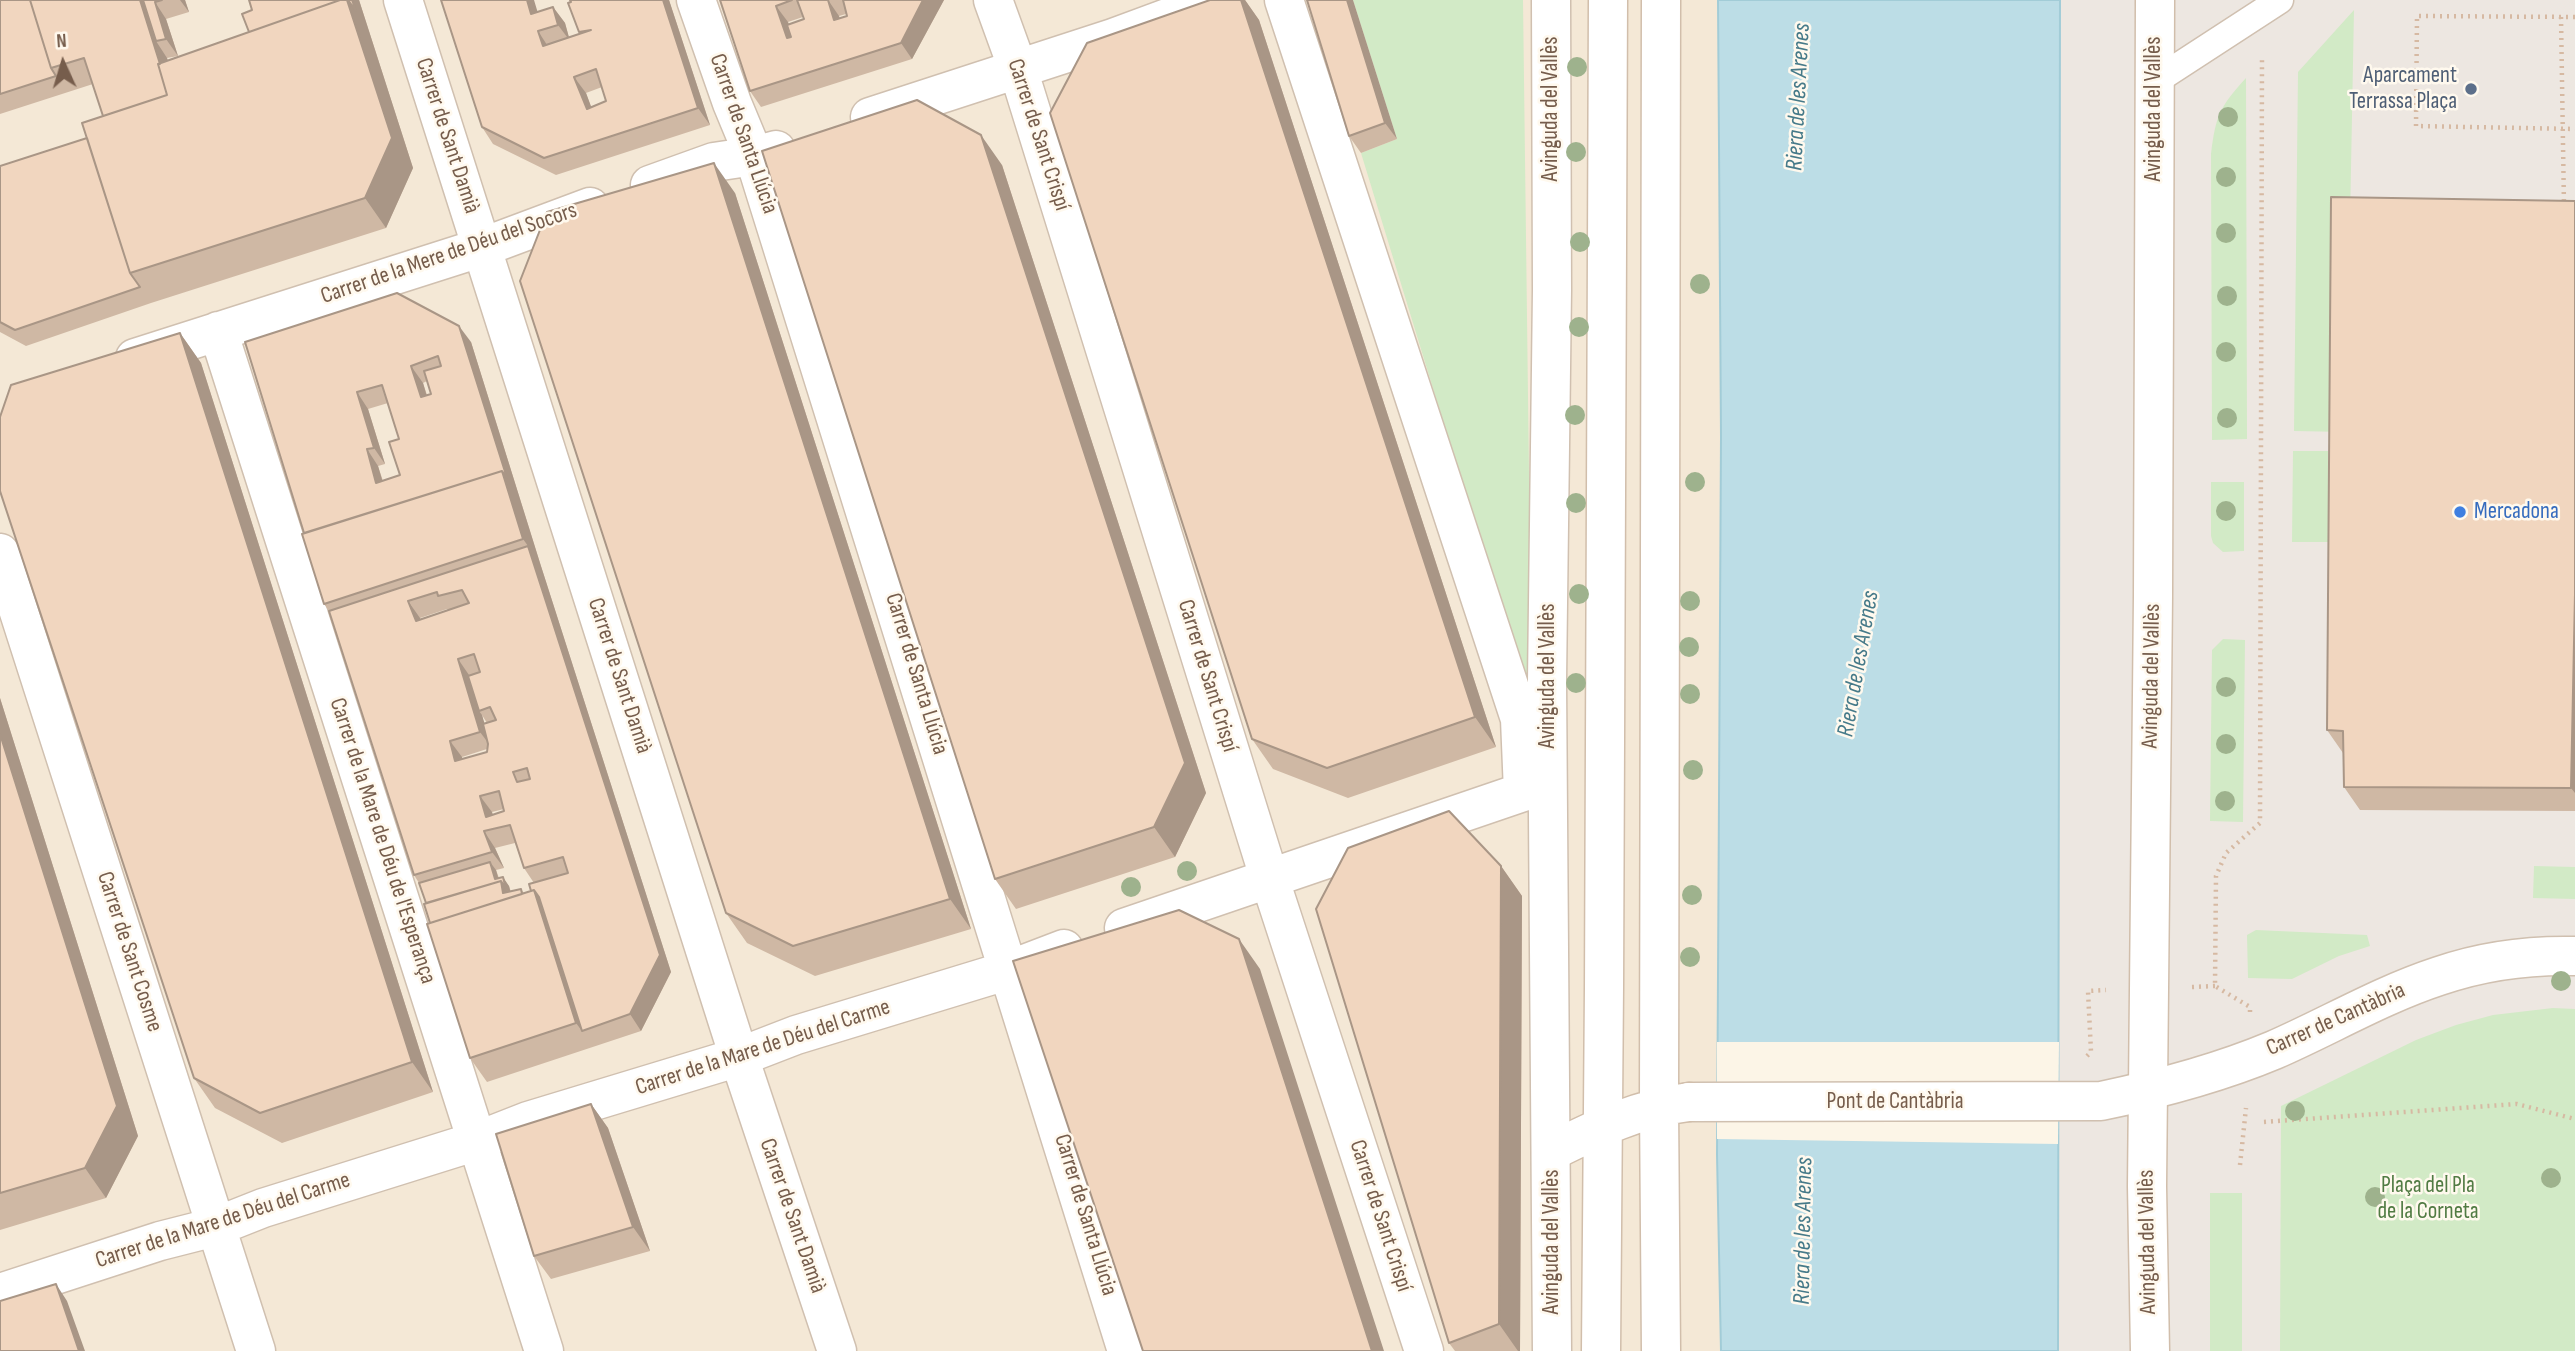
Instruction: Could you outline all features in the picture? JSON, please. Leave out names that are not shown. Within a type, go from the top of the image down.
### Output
[{"type":"street","name":"Carrer de Sant Damià","points":[[403,0],[739,1057],[837,1351]]},
{"type":"street","name":"Carrer de Santa Llúcia","points":[[696,0],[732,103],[754,156],[1127,1351]]},
{"type":"street","name":"Carrer de Sant Crispí","points":[[993,0],[1018,69],[1269,877],[1424,1351]]},
{"type":"street","name":"Carrer de la Mere de Déu del Socors","points":[[103,368],[483,247],[714,162],[754,156],[826,133],[1113,38],[1216,0]]},
{"type":"street","name":"Carrer de la Mare de Déu del Carme","points":[[0,1293],[160,1241],[215,1227],[263,1208],[477,1141],[528,1121],[739,1057],[796,1035],[1009,970],[1269,877],[1523,792],[1520,719],[1284,0]]},
{"type":"street","name":"Avinguda del Vallès","points":[[1551,0],[1552,290],[1548,694],[1552,1351]]},
{"type":"street","points":[[1601,1351],[1608,0]]},
{"type":"street","points":[[1661,0],[1674,1104],[1661,1351]]},
{"type":"street","name":"Avinguda del Vallès","points":[[2150,1351],[2147,1092],[2153,582],[2155,0]]},
{"type":"street","name":"Carrer de la Mare de Déu de l'Esperança","points":[[218,331],[544,1351]]},
{"type":"street","name":"Carrer de Sant Cosme","points":[[0,553],[256,1351]]},
{"type":"street","name":"Carrer de Cantàbria","points":[[2101,1101],[2147,1092],[2248,1059],[2439,975],[2497,961],[2575,956]]},
{"type":"street","name":"Pont de Cantàbria","points":[[1552,1151],[1602,1125],[1674,1104],[2101,1101]]},
{"type":"lane","points":[[2154,82],[2271,4]]},
{"type":"path","points":[[2240,1165],[2250,1007],[2215,986],[2216,876],[2226,853],[2260,823],[2271,4]]},
{"type":"path","points":[[2575,17],[2417,16],[2416,126],[2575,129]]},
{"type":"path","points":[[2561,17],[2564,211]]},
{"type":"path","points":[[2264,1122],[2518,1104],[2575,1119]]},
{"type":"shaded area","points":[[0,0],[1718,0],[1721,437],[1717,1154],[1721,1351],[0,1351]]},
{"type":"shaded area","points":[[1827,0],[2575,0],[2575,1351],[1825,1351]]},
{"type":"green space","points":[[1353,0],[1523,0],[1532,712],[1361,153],[1397,139]]},
{"type":"green space","points":[[2354,10],[2346,432],[2294,431],[2298,72]]},
{"type":"green space","points":[[2246,78],[2247,439],[2212,440],[2211,154],[2220,113]]},
{"type":"green space","points":[[2293,451],[2328,451],[2328,542],[2292,542]]},
{"type":"green space","points":[[2211,482],[2244,482],[2244,551],[2223,552],[2213,543]]},
{"type":"green space","points":[[2223,639],[2245,640],[2243,822],[2210,821],[2212,650]]},
{"type":"green space","points":[[2534,866],[2575,867],[2575,899],[2533,898]]},
{"type":"green space","points":[[2256,930],[2367,935],[2370,946],[2339,956],[2292,979],[2248,978],[2247,935]]},
{"type":"green space","name":"Plaça del Pla de la Corneta","points":[[2553,1008],[2575,1009],[2575,1351],[2280,1351],[2281,1106],[2416,1040],[2456,1025],[2493,1015]]},
{"type":"green space","points":[[2210,1193],[2242,1193],[2242,1351],[2210,1351]]},
{"type":"water","name":"Riera de les Arenes","points":[[1718,0],[2060,0],[2058,1351],[1721,1351],[1717,1154],[1721,437]]},
{"type":"pier","points":[[1717,1042],[2059,1042],[2058,1144],[1717,1139]]},
{"type":"building","points":[[0,0],[30,0],[51,68],[56,76],[0,94]]},
{"type":"building","points":[[30,0],[140,0],[167,95],[103,116],[84,58],[51,68]]},
{"type":"building","points":[[143,0],[162,0],[155,2],[166,39],[156,41]]},
{"type":"building","points":[[249,0],[340,0],[249,32],[242,14],[252,10]]},
{"type":"building","points":[[340,0],[347,0],[392,138],[365,198],[130,273],[82,123],[167,95],[158,64]]},
{"type":"building","points":[[441,0],[527,0],[531,14],[553,7],[558,25],[538,31],[543,46],[591,30],[579,32],[568,3],[570,0],[663,0],[698,108],[544,158],[482,127]],"holes":[[[596,69],[606,101],[587,109],[574,77]]]},
{"type":"building","points":[[720,0],[792,0],[776,6],[787,38],[791,37],[787,25],[804,19],[797,0],[828,0],[834,20],[847,16],[843,0],[923,0],[901,43],[750,91]]},
{"type":"building","points":[[1210,0],[1241,0],[1475,717],[1327,768],[1252,739],[1050,113],[1087,43]]},
{"type":"building","points":[[1307,0],[1347,0],[1385,123],[1349,136]]},
{"type":"building","points":[[917,100],[981,135],[1185,763],[1154,827],[995,879],[762,151]]},
{"type":"building","points":[[87,138],[130,273],[140,287],[15,330],[0,322],[0,166]]},
{"type":"building","points":[[714,163],[950,899],[793,946],[726,913],[520,281],[547,212]]},
{"type":"building","name":"Mercadona","points":[[2331,197],[2575,201],[2575,594],[2571,788],[2344,787],[2343,731],[2327,730]]},
{"type":"building","points":[[397,293],[459,326],[507,478],[502,471],[304,533],[245,342]],"holes":[[[438,356],[441,366],[424,371],[431,394],[421,397],[411,366]],[[382,385],[399,439],[389,442],[400,475],[376,483],[367,449],[374,448],[357,392]]]},
{"type":"building","points":[[180,333],[412,1062],[260,1113],[194,1078],[0,491],[0,417],[11,385]]},
{"type":"building","points":[[502,471],[523,539],[324,604],[302,534]]},
{"type":"building","points":[[528,546],[660,955],[630,1014],[582,1031],[539,897],[534,890],[531,891],[529,884],[568,873],[563,857],[524,868],[510,825],[484,831],[492,852],[414,875],[329,611]],"holes":[[[462,590],[469,603],[416,621],[408,601],[437,592],[438,596]],[[474,654],[480,672],[468,676],[479,711],[490,707],[496,720],[483,724],[488,744],[487,752],[455,761],[450,741],[480,732],[458,659]],[[527,768],[530,779],[517,782],[513,772]],[[499,791],[504,811],[486,817],[480,796]]]},
{"type":"building","points":[[0,734],[117,1106],[85,1168],[0,1193]]},
{"type":"building","points":[[1449,811],[1501,866],[1499,1324],[1449,1343],[1316,909],[1348,848]]},
{"type":"building","points":[[490,862],[495,879],[503,877],[506,889],[501,881],[426,903],[419,883]]},
{"type":"building","points":[[501,881],[503,893],[521,889],[522,894],[430,923],[424,904]]},
{"type":"building","points":[[534,890],[576,1023],[470,1058],[427,924]]},
{"type":"building","points":[[1179,910],[1239,939],[1372,1351],[1143,1351],[1013,961]]},
{"type":"building","points":[[591,1104],[633,1227],[534,1256],[496,1134]]},
{"type":"building","points":[[56,1284],[79,1351],[0,1351],[0,1301]]},
{"type":"place","name":"Aparcament Terrassa Plaça","points":[[2471,89]]},
{"type":"place","name":"Mercadona","points":[[2460,512]]}]
